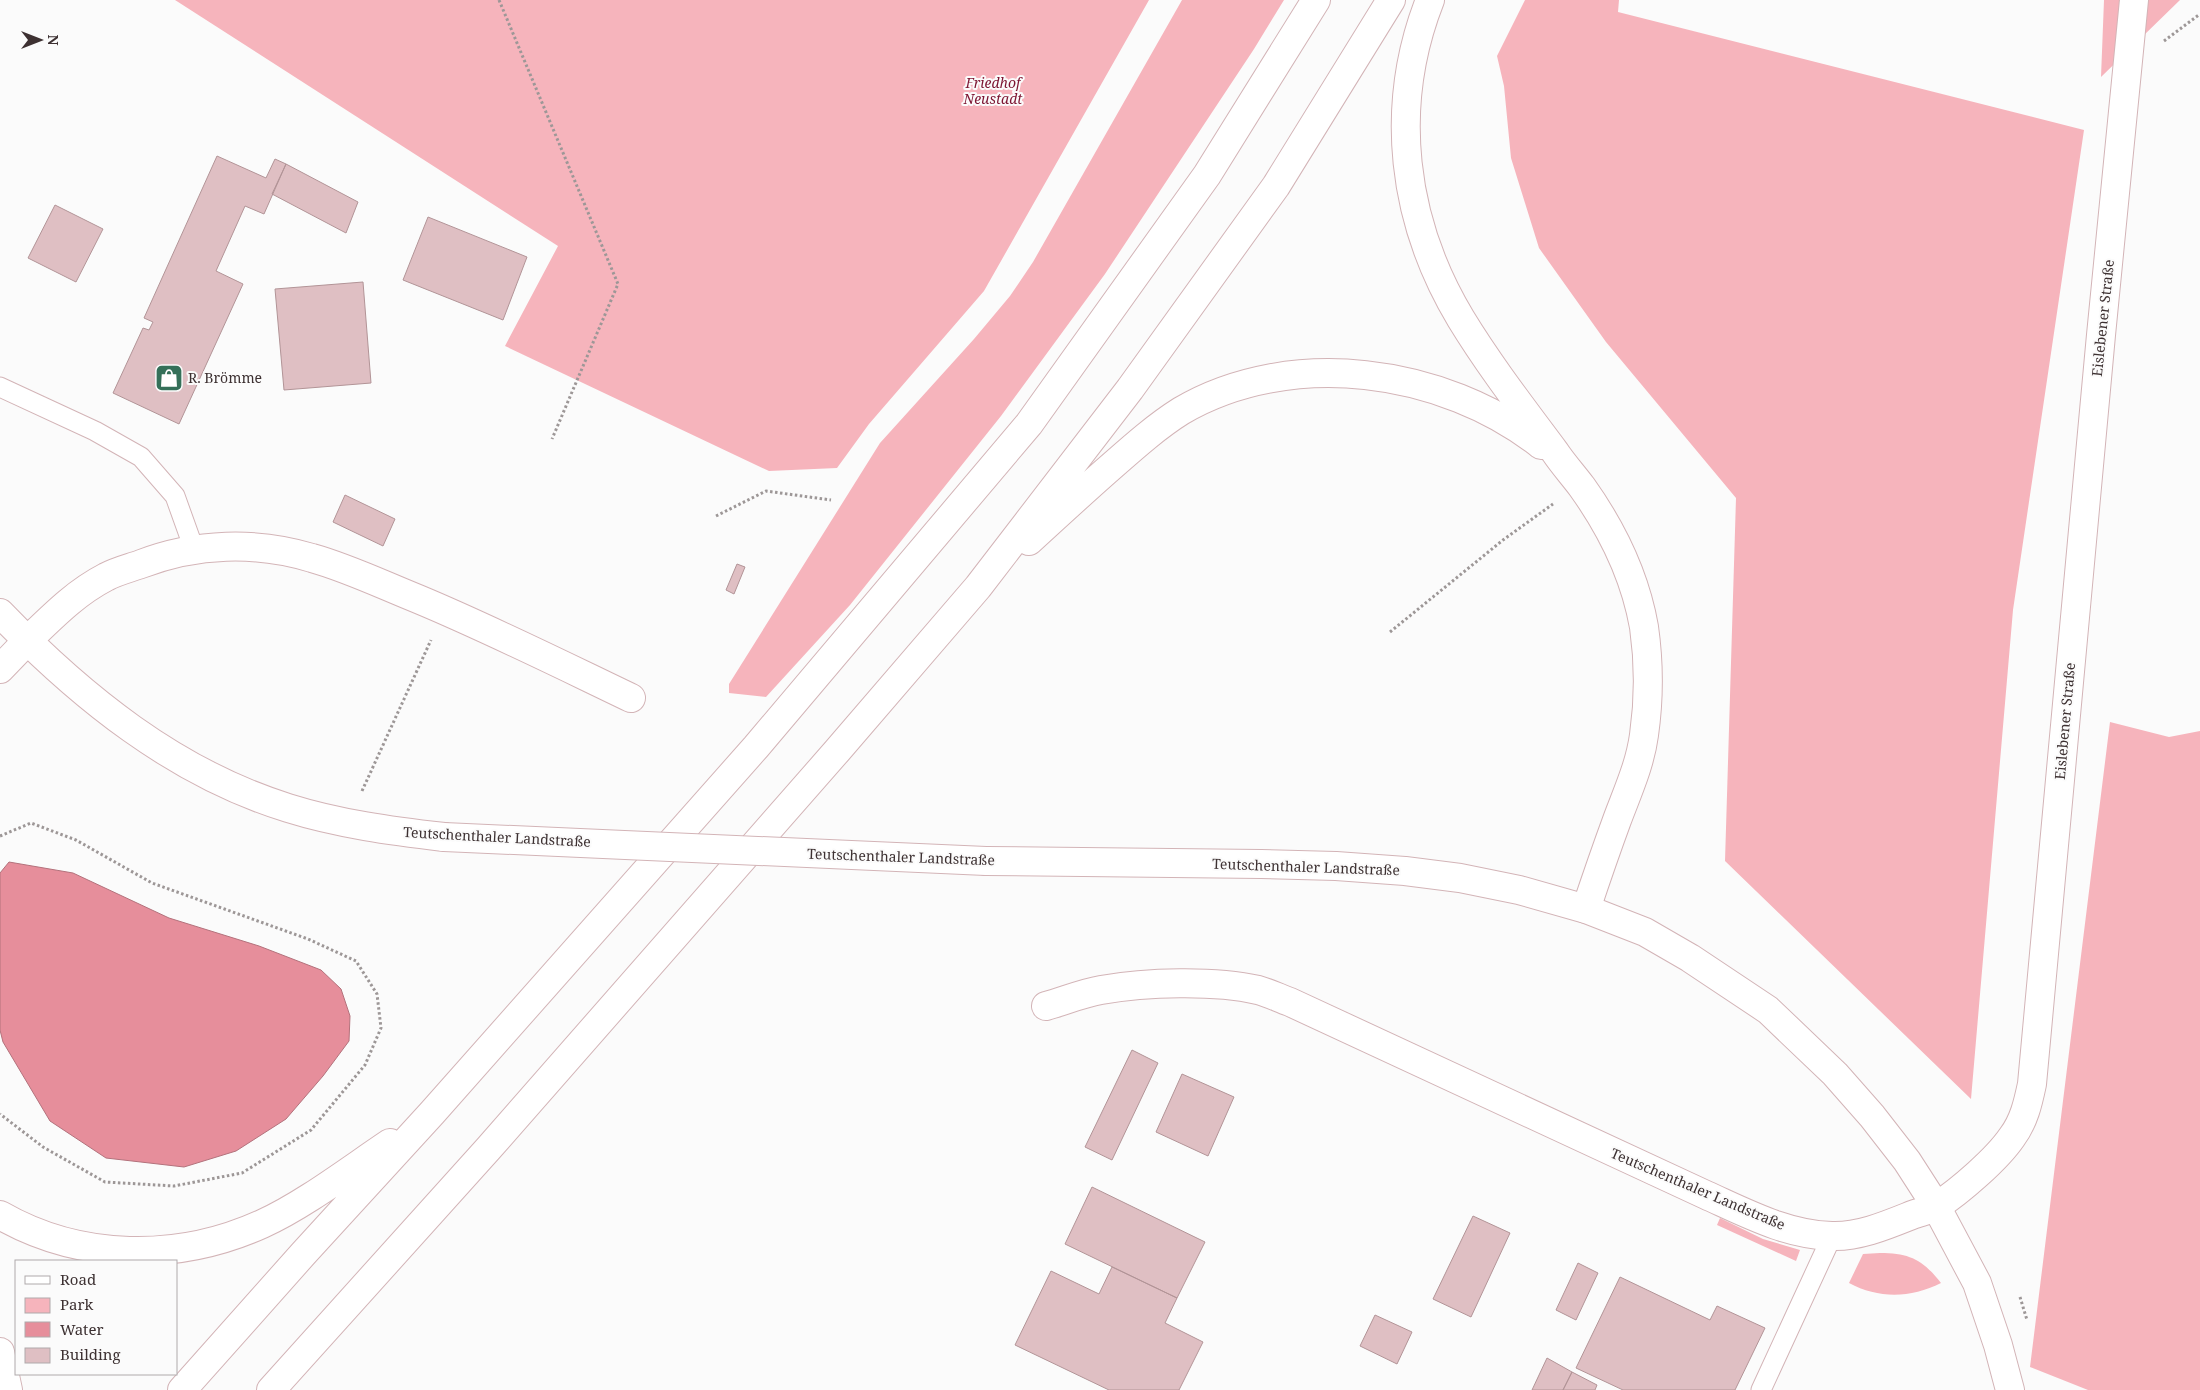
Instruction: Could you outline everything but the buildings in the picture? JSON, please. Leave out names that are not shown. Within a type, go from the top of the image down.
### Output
[{"type":"main road","points":[[182,1390],[432,1113],[756,747],[1029,424],[1207,175],[1316,0]]},
{"type":"main road","points":[[271,1390],[540,1090],[837,752],[978,587],[1130,389],[1276,186],[1391,0]]},
{"type":"main road","points":[[1430,0],[1414,47],[1406,111],[1406,153],[1409,181],[1418,220],[1431,258],[1461,319],[1561,461],[1581,485],[1607,526],[1629,571],[1644,627],[1647,680],[1644,737],[1636,769],[1586,909]]},
{"type":"main road","name":"Eislebener Straße","points":[[1936,1206],[1996,1157],[2013,1136],[2026,1111],[2032,1084],[2134,0]]},
{"type":"main road","points":[[978,587],[1152,432],[1182,411],[1211,397],[1234,388],[1266,380],[1298,374],[1335,373],[1365,375],[1426,388],[1468,402],[1498,417],[1529,436],[1561,461]]},
{"type":"main road","points":[[0,669],[71,599],[107,576],[160,557],[194,549],[225,546],[252,547],[312,558],[445,610],[631,698]]},
{"type":"main road","name":"Teutschenthaler Landstraße","points":[[0,613],[66,677],[134,731],[163,750],[242,790],[287,808],[374,828],[444,837],[986,861],[1336,866],[1460,878],[1519,890],[1586,909],[1645,932],[1690,958],[1768,1010],[1835,1074],[1872,1116],[1907,1162],[1936,1206],[1855,1234],[1832,1236],[1789,1229],[1770,1223],[1510,1106],[1290,1002],[1260,990],[1205,983],[1118,988],[1100,990],[1046,1006]]},
{"type":"main road","points":[[0,1215],[41,1235],[73,1245],[102,1250],[168,1251],[196,1247],[263,1224],[350,1170],[432,1113]]},
{"type":"main road","points":[[1936,1206],[1977,1283],[1998,1345],[2010,1390]]},
{"type":"main road","points":[[0,1352],[8,1390]]},
{"type":"lane","points":[[0,387],[95,431],[141,457],[175,496],[194,549]]},
{"type":"lane","points":[[1761,1390],[1832,1236]]},
{"type":"path","points":[[499,0],[618,284],[552,439]]},
{"type":"path","points":[[1390,632],[1503,540],[1581,485]]},
{"type":"path","points":[[716,516],[766,491],[831,500]]},
{"type":"path","points":[[362,792],[445,610]]},
{"type":"path","points":[[0,836],[31,824],[76,840],[152,884],[308,939],[356,961],[377,994],[381,1028],[365,1065],[311,1130],[242,1173],[174,1186],[105,1182],[43,1147],[0,1114]]},
{"type":"green space","name":"Friedhof Neustadt","points":[[175,0],[1149,0],[984,291],[869,424],[837,468],[769,471],[505,346],[558,246]]},
{"type":"green space","points":[[1182,0],[1284,0],[1254,49],[1105,274],[1001,416],[850,605],[766,697],[729,693],[729,684],[880,443],[974,339],[1010,296],[1033,262]]},
{"type":"green space","points":[[1525,0],[1619,0],[1618,12],[2084,130],[2013,610],[1971,1099],[1725,861],[1736,498],[1606,342],[1539,248],[1511,158],[1504,86],[1497,56]]},
{"type":"green space","points":[[2104,0],[2180,0],[2101,77]]},
{"type":"green space","points":[[2110,722],[2169,737],[2200,731],[2200,1390],[2088,1390],[2030,1367]]},
{"type":"green space","points":[[1720,1218],[1763,1239],[1800,1250],[1796,1261],[1717,1225]]},
{"type":"green space","points":[[1863,1254],[1900,1254],[1915,1259],[1922,1263],[1941,1283],[1918,1292],[1895,1295],[1872,1292],[1849,1283]]},
{"type":"water","points":[[9,862],[73,873],[169,918],[259,946],[321,970],[341,989],[350,1016],[349,1041],[323,1076],[286,1119],[236,1151],[184,1167],[106,1158],[50,1121],[3,1042],[0,1030],[0,873]]},
{"type":"place","name":"R. Brömme","points":[[169,378]]}]
